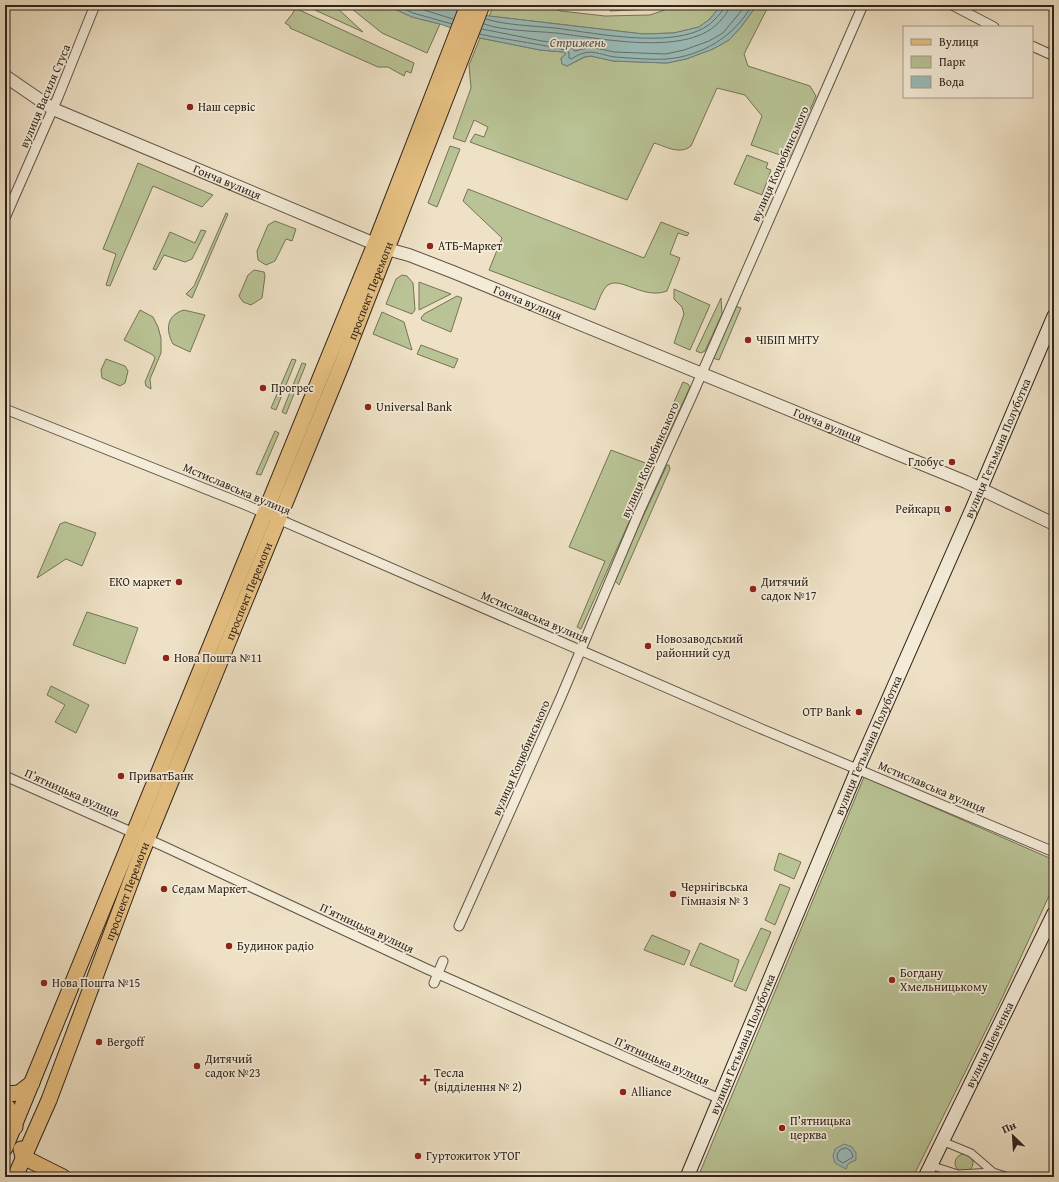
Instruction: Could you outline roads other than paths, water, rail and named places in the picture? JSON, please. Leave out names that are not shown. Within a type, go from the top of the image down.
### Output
[{"type":"main road","name":"проспект Перемоги","points":[[15,1177],[49,1100],[147,840],[279,519],[381,246],[455,55],[468,5]]},
{"type":"main road","name":"проспект Перемоги","points":[[455,55],[482,5]]},
{"type":"main road","name":"проспект Перемоги","points":[[5,1148],[264,513],[381,246]]},
{"type":"main road","name":"вулиця Гетьмана Полуботка","points":[[687,1177],[858,768],[1054,316]]},
{"type":"main road","name":"вулиця Шевченка","points":[[925,1177],[1054,913]]},
{"type":"main road","points":[[5,1094],[19,1093],[32,1083]]},
{"type":"main road","points":[[5,1104],[14,1123],[23,1157],[63,1177]]},
{"type":"main road","points":[[5,1168],[23,1157]]},
{"type":"street","name":"вулиця Василя Стуса","points":[[5,218],[53,109],[95,5]]},
{"type":"street","name":"вулиця Коцюбинського","points":[[459,926],[551,719],[640,510],[863,5]]},
{"type":"street","points":[[952,5],[992,26]]},
{"type":"street","points":[[1033,46],[1054,56]]},
{"type":"street","name":"Гонча вулиця","points":[[5,76],[53,109],[381,246],[453,272],[980,488],[1054,524]]},
{"type":"street","name":"Мстиславська вулиця","points":[[5,409],[279,519],[750,724],[858,768],[1054,852]]},
{"type":"street","name":"Пʼятницька вулиця","points":[[5,776],[147,840],[436,978],[720,1099]]},
{"type":"street","points":[[436,978],[443,961]]},
{"type":"street","points":[[942,1141],[971,1153],[993,1172]]},
{"type":"street","points":[[930,1165],[958,1174],[993,1172],[1009,1177]]},
{"type":"water","name":"Стрижень","points":[[386,5],[456,5],[489,16],[643,34],[674,33],[699,27],[710,19],[721,5],[757,5],[741,27],[729,40],[713,49],[686,59],[667,63],[613,61],[591,56],[584,57],[567,66],[562,64],[561,58],[566,54],[563,52],[540,50],[480,38],[440,24],[412,17]]},
{"type":"water","points":[[844,1144],[852,1147],[856,1153],[856,1160],[848,1164],[846,1169],[835,1163],[833,1156],[835,1149]]},
{"type":"place","name":"Наш сервіс","points":[[190,107]]},
{"type":"place","name":"АТБ-Маркет","points":[[430,246]]},
{"type":"place","name":"ЧІБІП МНТУ","points":[[748,340]]},
{"type":"place","name":"Прогрес","points":[[263,388]]},
{"type":"place","name":"Universal Bank","points":[[368,407]]},
{"type":"place","name":"Глобус","points":[[952,462]]},
{"type":"place","name":"Рейкарц","points":[[948,509]]},
{"type":"place","name":"ЕКО маркет","points":[[179,582]]},
{"type":"place","name":"Дитячий садок №17","points":[[753,589]]},
{"type":"place","name":"Новозаводський районний суд","points":[[648,646]]},
{"type":"place","name":"Нова Пошта №11","points":[[166,658]]},
{"type":"place","name":"OTP Bank","points":[[859,712]]},
{"type":"place","name":"ПриватБанк","points":[[121,776]]},
{"type":"place","name":"Седам Маркет","points":[[164,889]]},
{"type":"place","name":"Чернігівська Гімназія № 3","points":[[673,894]]},
{"type":"place","name":"Будинок радіо","points":[[229,946]]},
{"type":"place","name":"Богдану Хмельницькому","points":[[892,980]]},
{"type":"place","name":"Нова Пошта №15","points":[[44,983]]},
{"type":"place","name":"Bergoff","points":[[99,1042]]},
{"type":"place","name":"Дитячий садок №23","points":[[197,1066]]},
{"type":"place","name":"Тесла (відділення № 2)","points":[[425,1080]]},
{"type":"place","name":"Alliance","points":[[623,1092]]},
{"type":"place","name":"П’ятницька церква","points":[[782,1128]]},
{"type":"place","name":"Гуртожиток УТОГ","points":[[418,1156]]}]
